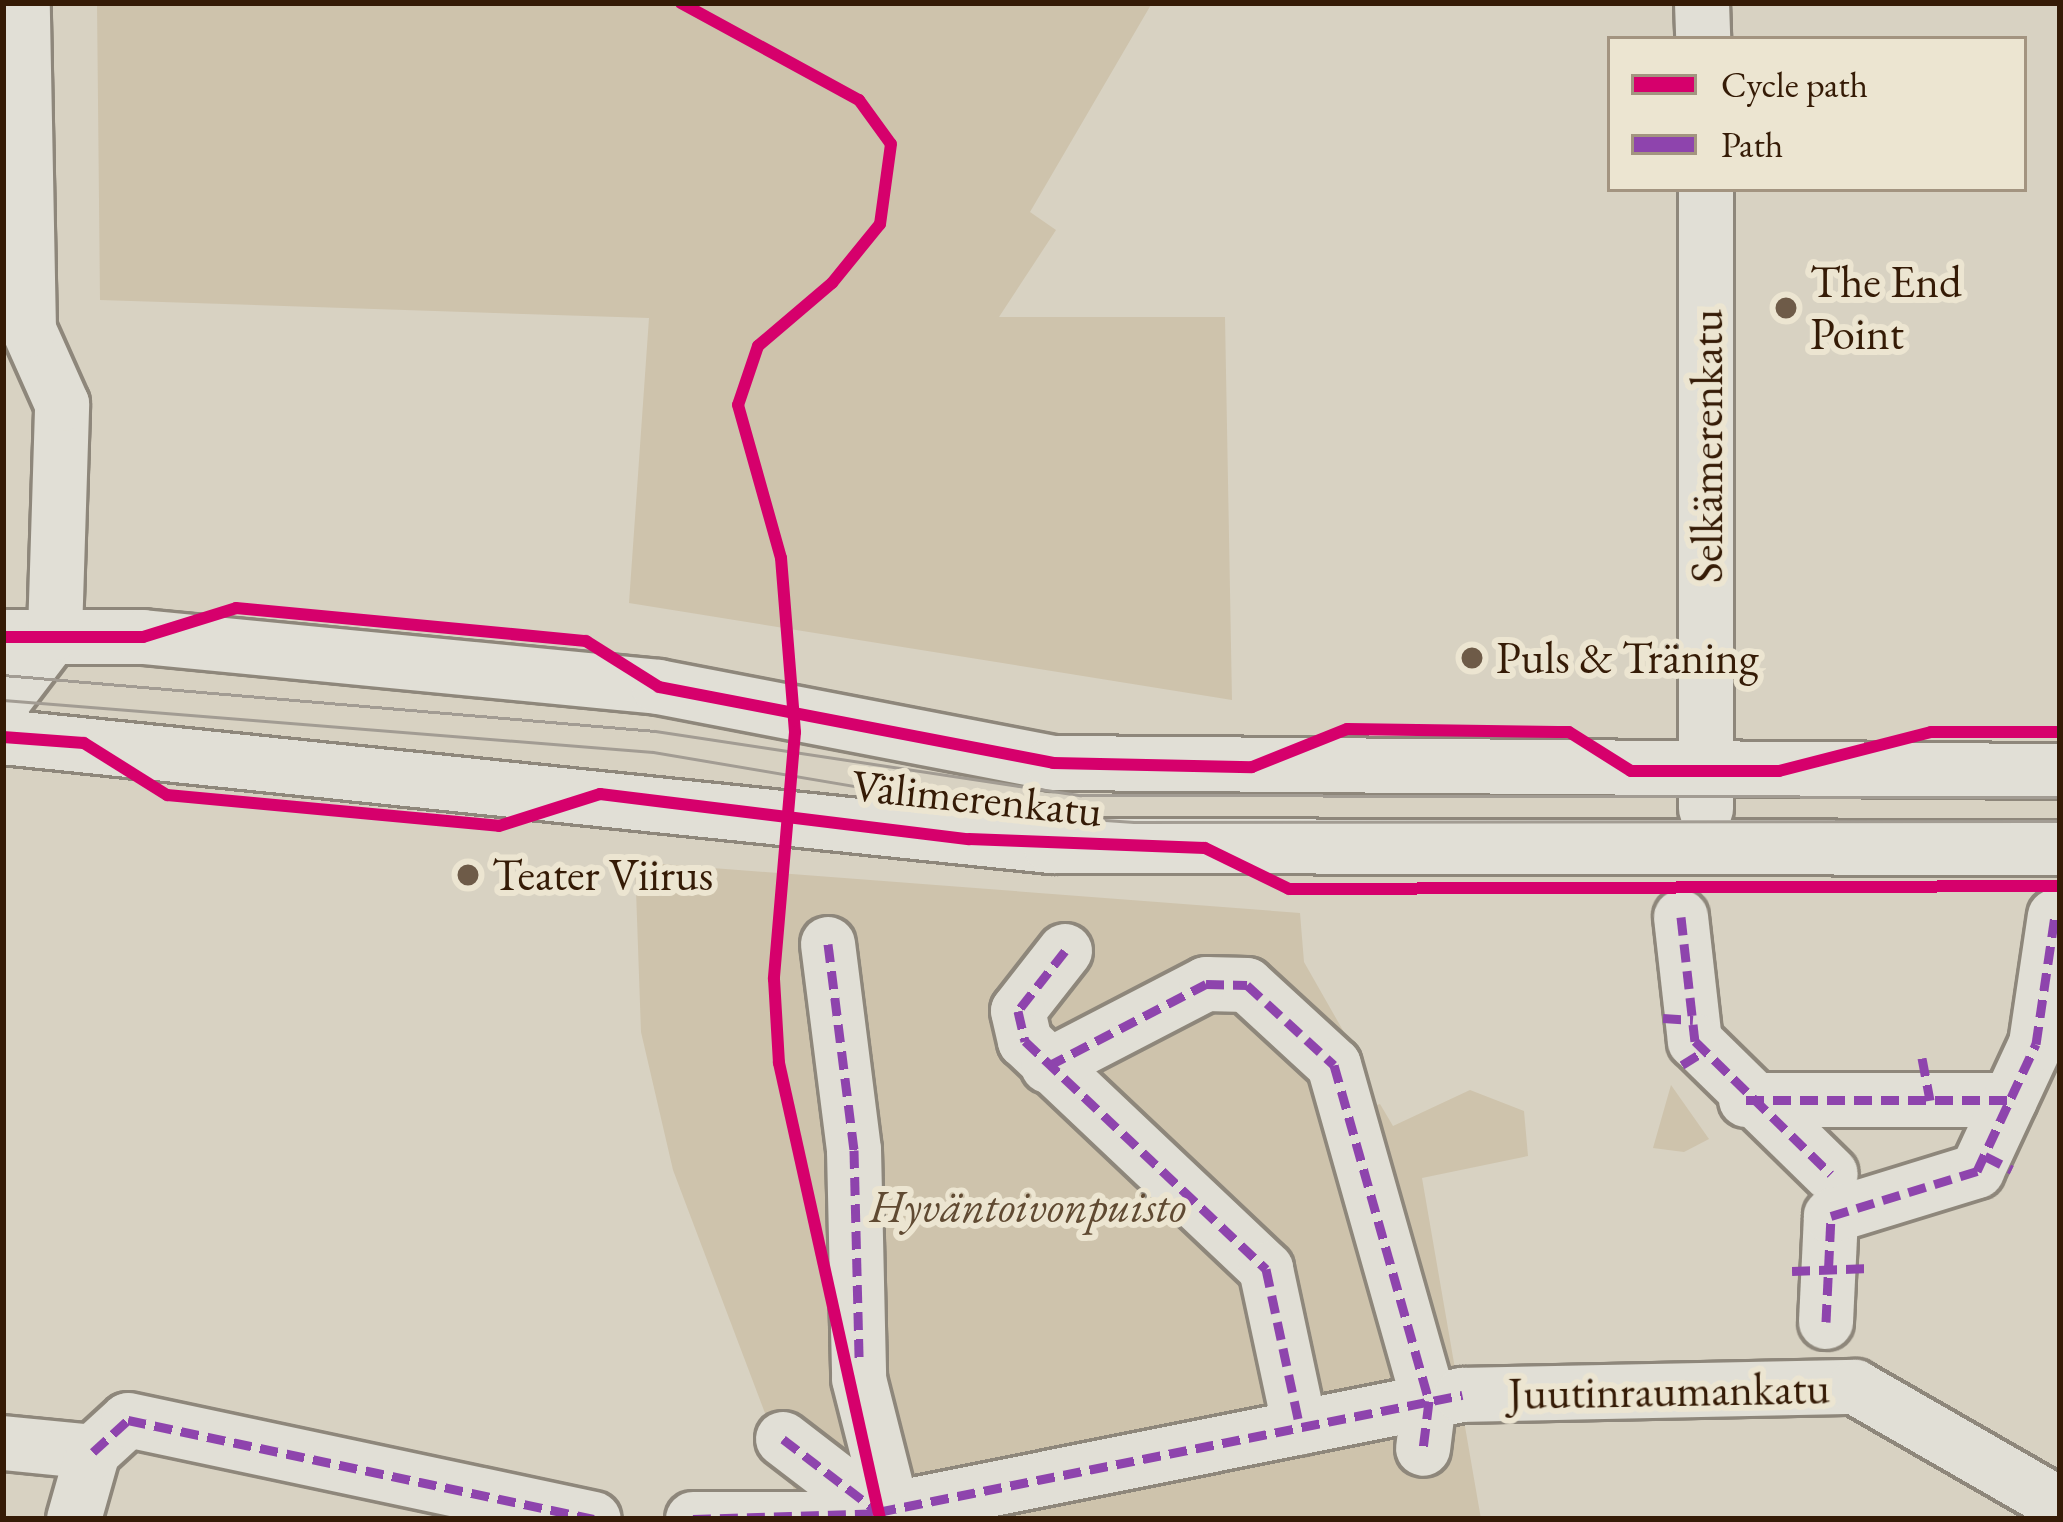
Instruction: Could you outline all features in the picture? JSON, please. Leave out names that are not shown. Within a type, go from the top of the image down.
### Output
[{"type":"street","points":[[3,701],[29,635],[62,404],[29,330],[23,3]]},
{"type":"street","points":[[1702,3],[1703,36]]},
{"type":"street","name":"Selkämerenkatu","points":[[1706,192],[1706,847]]},
{"type":"street","name":"Välimerenkatu","points":[[29,635],[659,687],[1053,763],[1706,772],[2060,771]]},
{"type":"street","name":"Välimerenkatu","points":[[3,737],[969,839],[1205,848],[2060,848]]},
{"type":"street","points":[[1826,1322],[1831,1216],[1999,1163],[2010,1100],[2036,1044],[2054,916]]},
{"type":"street","points":[[1681,917],[1685,1038],[1746,1100],[1831,1174]]},
{"type":"street","points":[[828,944],[854,1150],[859,1379],[885,1513]]},
{"type":"street","points":[[1064,951],[1018,1011],[1048,1066],[1265,1269],[1300,1426]]},
{"type":"street","points":[[1048,1066],[1206,984],[1247,985],[1334,1066],[1438,1415]]},
{"type":"street","points":[[1746,1100],[1926,1079],[2010,1100]]},
{"type":"street","name":"Juutinraumankatu","points":[[693,1519],[885,1513],[1300,1426],[1856,1387],[2060,1505]]},
{"type":"street","points":[[74,1519],[93,1452],[128,1420],[594,1519]]},
{"type":"street","points":[[783,1439],[885,1513]]},
{"type":"street","points":[[3,1443],[93,1452]]},
{"type":"green space","points":[[97,3],[1152,3],[1030,212],[1056,230],[999,317],[1225,317],[1232,700],[629,603],[649,318],[100,300]]},
{"type":"green space","name":"Hyväntoivonpuisto","points":[[635,862],[1300,913],[1304,962],[1345,1034],[1367,1108],[1380,1104],[1393,1126],[1470,1090],[1524,1111],[1528,1156],[1422,1178],[1481,1519],[805,1519],[673,1170],[641,1032]]},
{"type":"green space","points":[[1671,1085],[1709,1139],[1684,1152],[1653,1148]]},
{"type":"tram line","points":[[3,675],[655,731],[1080,795],[2060,797]]},
{"type":"tram line","points":[[3,700],[653,752],[1019,814],[1134,822],[2060,821]]},
{"type":"marked path","points":[[1826,1322],[1831,1216],[1977,1171],[2036,1044],[2055,916]]},
{"type":"marked path","points":[[1681,917],[1695,1041],[1831,1174]]},
{"type":"marked path","points":[[828,944],[854,1150],[859,1362]]},
{"type":"marked path","points":[[1065,951],[1018,1011],[1025,1041],[1266,1269],[1300,1427]]},
{"type":"marked path","points":[[1048,1066],[1206,984],[1247,985],[1334,1065],[1429,1401],[1423,1449]]},
{"type":"marked path","points":[[1663,1018],[1693,1020]]},
{"type":"marked path","points":[[1682,1065],[1704,1051]]},
{"type":"marked path","points":[[1922,1058],[1930,1100]]},
{"type":"marked path","points":[[1746,1100],[2010,1100]]},
{"type":"marked path","points":[[1985,1156],[2012,1170]]},
{"type":"marked path","points":[[1792,1271],[1870,1268]]},
{"type":"marked path","points":[[783,1439],[878,1512],[1462,1395]]},
{"type":"marked path","points":[[93,1452],[128,1420],[594,1519]]},
{"type":"marked path","points":[[693,1519],[879,1513]]},
{"type":"cycle path","points":[[681,3],[859,100],[891,144],[880,224],[832,283],[758,346],[738,405],[781,558],[795,732],[774,979],[779,1063],[880,1519]]},
{"type":"cycle path","points":[[3,637],[143,637],[236,608],[586,641],[659,687],[1053,763],[1252,767],[1347,729],[1569,732],[1631,771],[1779,771],[1931,732],[2060,732]]},
{"type":"cycle path","points":[[3,737],[84,743],[167,795],[499,826],[600,794],[969,839],[1205,848],[1289,889],[2060,886]]},
{"type":"place","name":"The End Point","points":[[1786,308]]},
{"type":"place","name":"Puls & Träning","points":[[1472,658]]},
{"type":"place","name":"Teater Viirus","points":[[468,875]]}]
